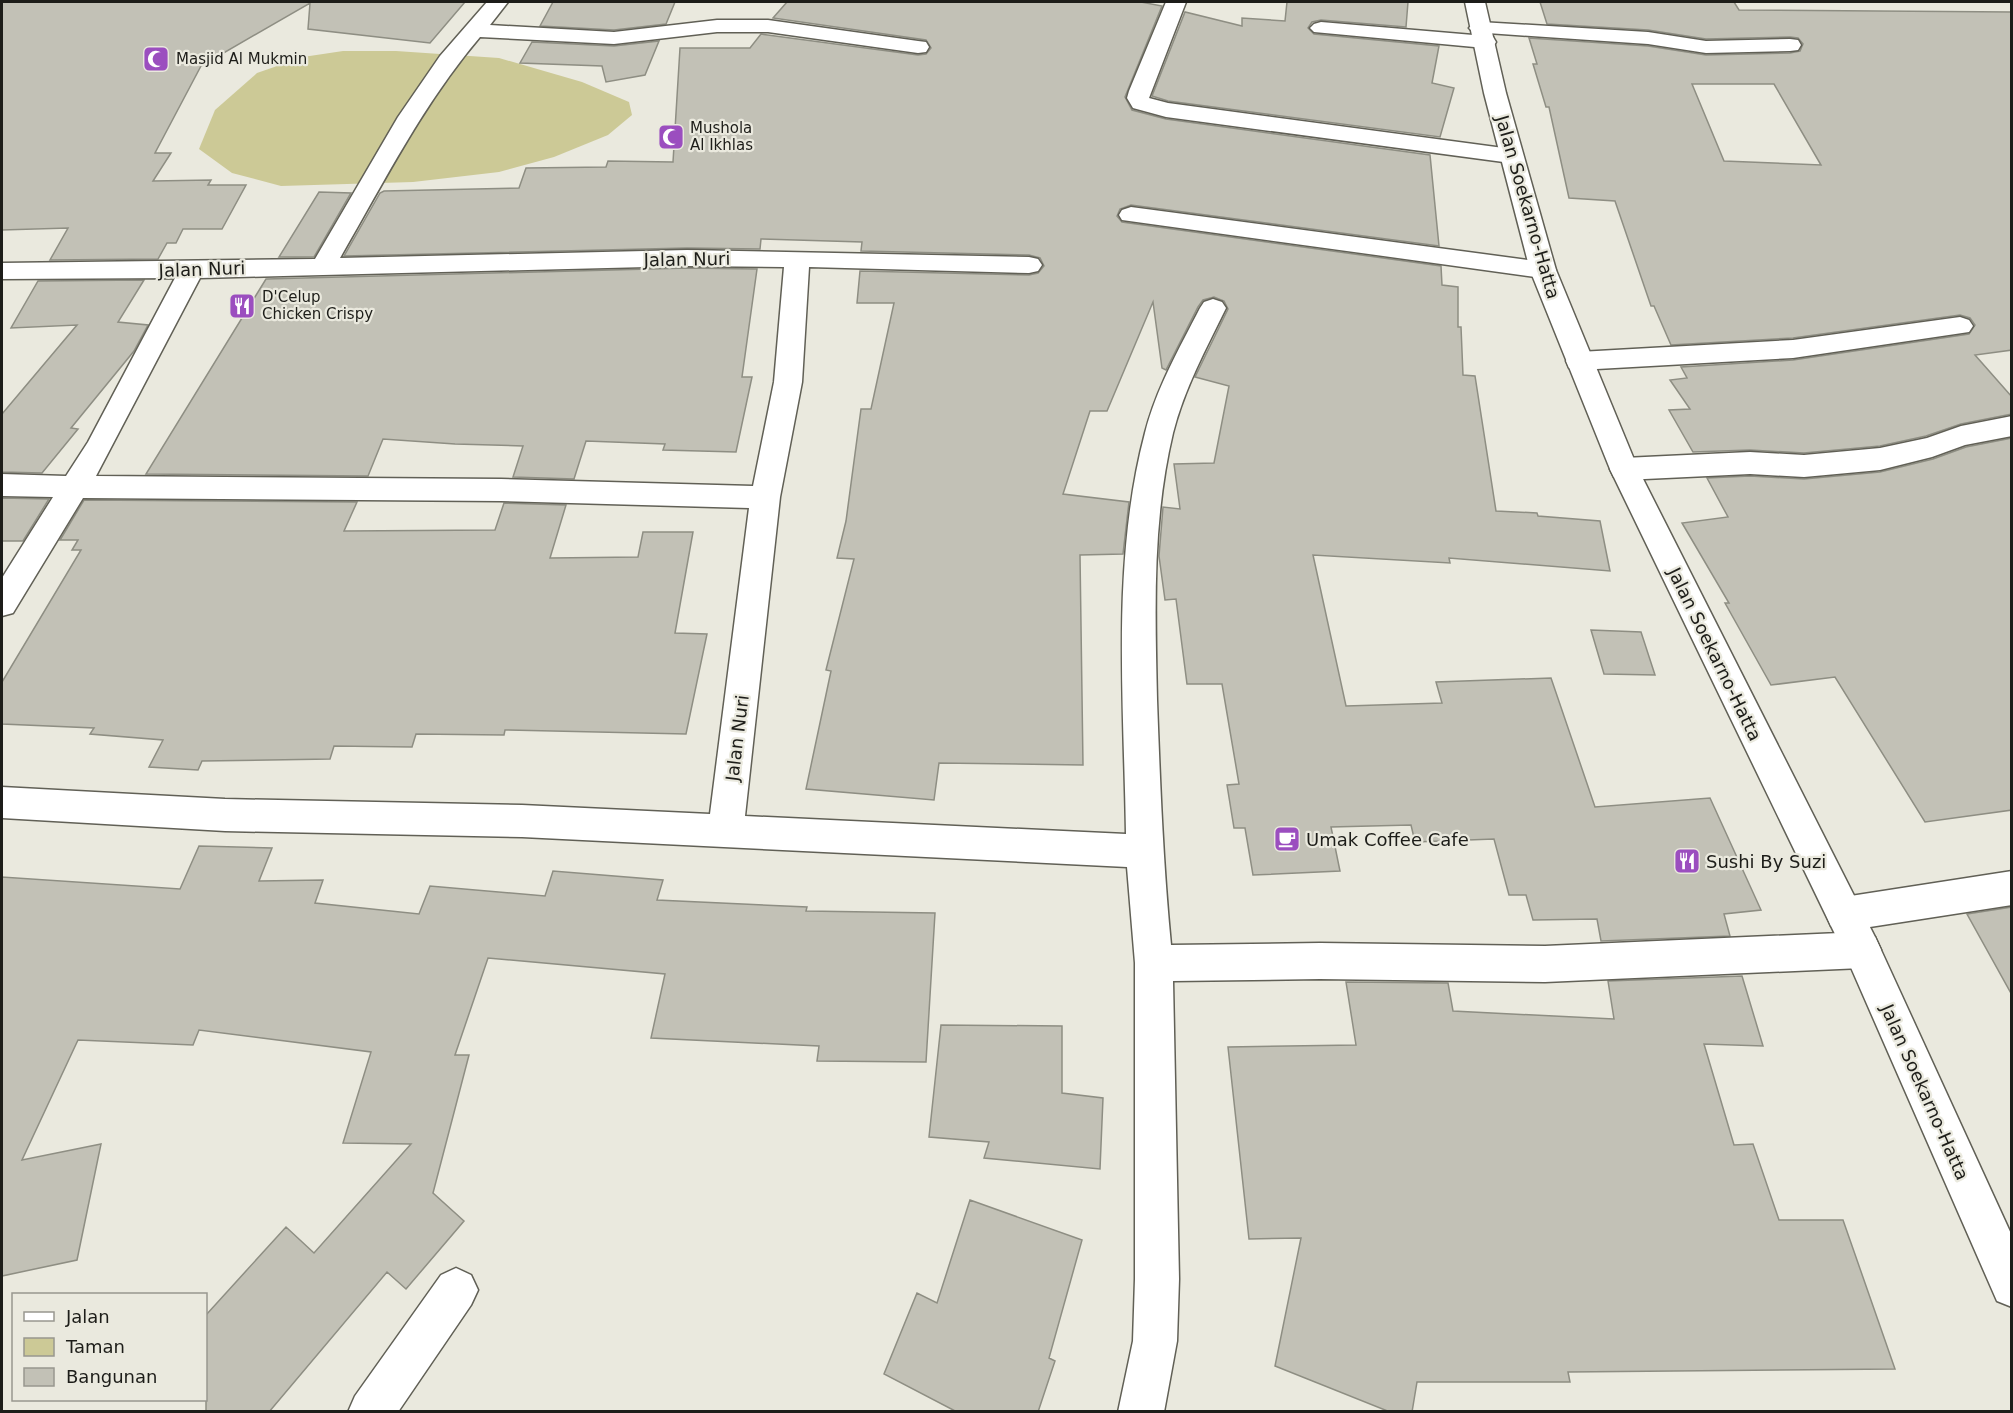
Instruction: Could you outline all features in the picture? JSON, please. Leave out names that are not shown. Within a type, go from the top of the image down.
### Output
[{"type":"street","points":[[324,265],[409,117],[448,61],[498,2]]},
{"type":"street","points":[[1176,2],[1140,91],[1138,98],[1142,103],[1166,110],[1511,156]]},
{"type":"street","points":[[1321,28],[1480,24],[1648,38],[1706,47],[1790,45]]},
{"type":"street","name":"Jalan Soekarno-Hatta","points":[[1480,24],[1511,156],[1543,270],[1624,469],[1862,950],[2012,1286]]},
{"type":"street","points":[[475,30],[614,38],[717,26],[758,26],[799,29],[918,47]]},
{"type":"street","points":[[1131,214],[1543,270]]},
{"type":"street","name":"Jalan Nuri","points":[[2,271],[192,270],[687,258],[797,259],[788,382],[765,497],[726,830]]},
{"type":"street","points":[[797,259],[1029,265]]},
{"type":"street","points":[[2,604],[75,488],[148,358],[192,270]]},
{"type":"street","points":[[1141,1412],[1155,1341],[1157,1279],[1154,963],[1144,851],[1139,610],[1142,527],[1159,433],[1176,382],[1213,308]]},
{"type":"street","points":[[1580,361],[1792,349],[1960,326]]},
{"type":"street","points":[[1624,469],[1750,463],[1804,466],[1880,459],[1932,447],[1961,436],[2012,426]]},
{"type":"street","points":[[2,485],[75,488],[501,490],[765,497]]},
{"type":"street","points":[[2,802],[225,815],[522,821],[1144,851]]},
{"type":"street","points":[[1844,915],[2012,888]]},
{"type":"street","points":[[1154,963],[1320,961],[1545,964],[1862,950]]},
{"type":"street","points":[[371,1412],[456,1290]]},
{"type":"green space","points":[[343,51],[396,51],[499,58],[582,82],[629,102],[632,115],[608,135],[554,157],[499,172],[413,182],[281,186],[232,173],[199,149],[215,110],[257,73],[303,57]]},
{"type":"building","points":[[2,2],[465,2],[430,43],[308,29],[310,3],[201,66],[155,153],[171,153],[153,181],[211,180],[208,185],[246,185],[222,229],[183,229],[176,243],[167,243],[158,259],[50,260],[68,228],[2,230]]},
{"type":"building","points":[[553,2],[675,2],[666,24],[614,30],[540,26]]},
{"type":"building","points":[[787,2],[1141,2],[1162,6],[1125,97],[1132,110],[1166,119],[1430,155],[1439,246],[1131,205],[1120,209],[1117,216],[1122,222],[1441,266],[1442,285],[1458,287],[1458,327],[1461,327],[1463,375],[1475,376],[1496,511],[1537,513],[1538,516],[1600,521],[1610,571],[1449,558],[1450,563],[1313,555],[1346,706],[1442,703],[1436,682],[1551,678],[1595,807],[1710,798],[1761,910],[1724,914],[1730,936],[1601,941],[1597,919],[1533,920],[1526,895],[1509,895],[1494,839],[1415,842],[1411,825],[1331,827],[1340,871],[1253,875],[1245,828],[1234,828],[1227,785],[1239,784],[1222,684],[1187,684],[1176,599],[1165,600],[1159,556],[1163,507],[1180,509],[1174,464],[1214,463],[1229,386],[1195,377],[1228,309],[1224,301],[1214,297],[1203,300],[1198,307],[1166,370],[1162,368],[1153,302],[1107,411],[1090,411],[1063,494],[1129,502],[1123,554],[1080,555],[1083,765],[939,763],[934,800],[806,789],[831,671],[826,670],[854,559],[837,558],[846,521],[861,409],[871,409],[894,303],[857,303],[860,271],[1029,275],[1038,273],[1044,266],[1040,258],[1029,255],[861,251],[862,242],[761,239],[760,249],[687,248],[344,256],[380,193],[384,191],[519,188],[526,168],[606,167],[608,161],[673,162],[680,48],[750,48],[761,34],[918,55],[926,54],[931,48],[926,40],[773,18]]},
{"type":"building","points":[[1287,2],[1408,2],[1406,27],[1321,20],[1312,22],[1308,28],[1314,34],[1439,46],[1432,83],[1454,88],[1440,137],[1168,101],[1152,96],[1185,12],[1242,26],[1242,18],[1285,21]]},
{"type":"building","points":[[1540,2],[1734,2],[1739,10],[2012,12],[2012,350],[1975,355],[2012,397],[2012,414],[1961,424],[1926,436],[1880,446],[1804,453],[1750,450],[1693,452],[1669,410],[1690,409],[1670,380],[1687,378],[1681,367],[1793,360],[1969,334],[1975,325],[1970,318],[1960,315],[1793,338],[1671,345],[1654,306],[1651,306],[1615,201],[1569,198],[1549,107],[1546,107],[1533,64],[1537,64],[1529,38],[1648,46],[1706,55],[1790,53],[1800,51],[1803,44],[1798,38],[1790,37],[1706,39],[1648,30],[1547,24]],"holes":[[[1692,84],[1774,84],[1821,165],[1724,161]]]},
{"type":"building","points":[[659,41],[645,75],[606,82],[602,66],[520,63],[532,42],[614,46]]},
{"type":"building","points":[[319,192],[351,193],[314,257],[279,257]]},
{"type":"building","points":[[687,268],[757,269],[742,377],[752,377],[736,452],[663,450],[665,444],[586,441],[574,479],[513,477],[523,446],[383,439],[368,476],[146,474],[266,279]]},
{"type":"building","points":[[144,280],[118,322],[148,325],[134,351],[71,428],[78,429],[42,473],[2,472],[2,414],[77,325],[11,328],[38,281]]},
{"type":"building","points":[[2012,438],[2012,810],[1925,822],[1835,677],[1771,685],[1725,603],[1729,603],[1682,523],[1728,517],[1707,478],[1750,476],[1804,479],[1880,472],[1933,459],[1966,447]]},
{"type":"building","points":[[2,498],[49,499],[23,541],[2,541]]},
{"type":"building","points":[[84,500],[357,502],[344,531],[495,530],[504,503],[566,505],[550,558],[638,557],[643,532],[693,532],[675,633],[707,634],[686,734],[505,730],[504,735],[416,734],[412,747],[334,746],[330,759],[202,761],[198,770],[149,767],[163,740],[90,734],[94,728],[2,724],[2,682],[81,550],[72,550],[78,540],[60,540]]},
{"type":"building","points":[[1591,630],[1641,632],[1655,675],[1604,674]]},
{"type":"building","points":[[199,846],[272,848],[259,881],[323,880],[315,903],[419,914],[430,886],[545,896],[553,871],[663,880],[657,900],[807,907],[806,911],[935,913],[926,1062],[817,1061],[819,1046],[651,1038],[665,974],[488,958],[455,1055],[469,1055],[433,1193],[464,1221],[406,1289],[387,1272],[269,1412],[206,1412],[207,1314],[286,1227],[314,1253],[411,1144],[343,1143],[371,1052],[199,1030],[193,1045],[78,1040],[22,1160],[101,1144],[77,1260],[2,1276],[2,877],[180,889]]},
{"type":"building","points":[[2012,907],[2012,995],[1967,914]]},
{"type":"building","points":[[1742,976],[1763,1046],[1704,1044],[1734,1145],[1753,1144],[1779,1220],[1843,1220],[1895,1369],[1568,1372],[1570,1382],[1417,1382],[1412,1412],[1390,1412],[1275,1366],[1301,1238],[1249,1239],[1228,1047],[1356,1045],[1346,982],[1448,983],[1453,1011],[1614,1019],[1608,981]]},
{"type":"building","points":[[941,1025],[1062,1026],[1062,1093],[1103,1098],[1100,1169],[984,1158],[989,1142],[929,1137]]},
{"type":"building","points":[[970,1200],[1082,1240],[1049,1358],[1055,1361],[1038,1412],[957,1412],[884,1374],[917,1293],[937,1303]]},
{"type":"place","name":"Masjid Al Mukmin","points":[[156,59]]},
{"type":"place","name":"Mushola Al Ikhlas","points":[[671,137]]},
{"type":"place","name":"D'Celup Chicken Crispy","points":[[242,306]]},
{"type":"place","name":"Umak Coffee Cafe","points":[[1287,839]]},
{"type":"place","name":"Sushi By Suzi","points":[[1687,861]]}]
